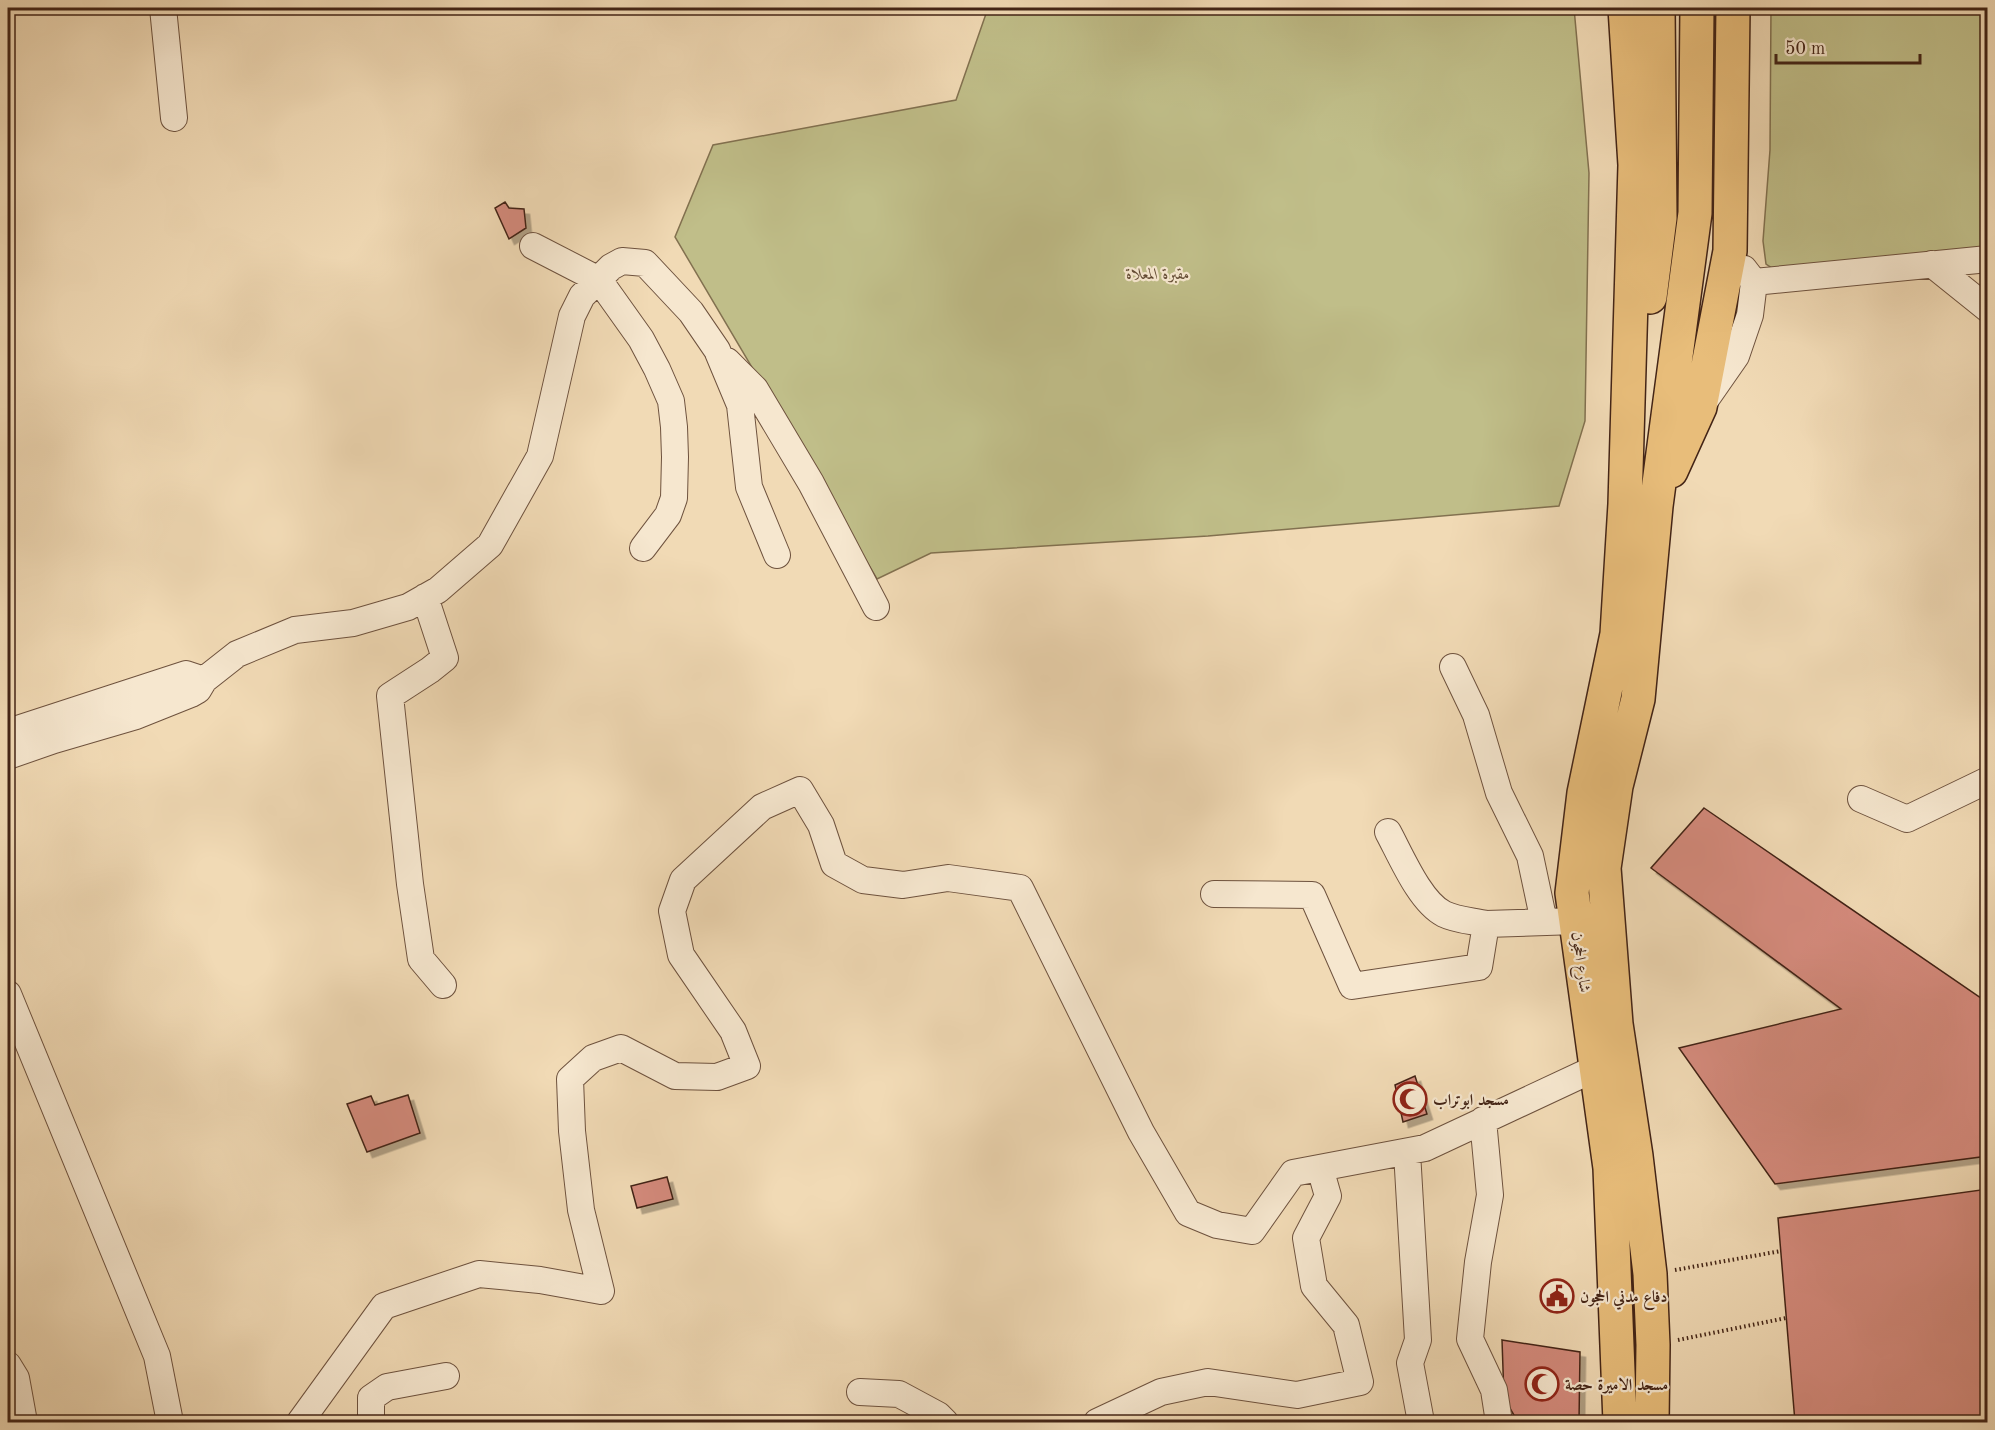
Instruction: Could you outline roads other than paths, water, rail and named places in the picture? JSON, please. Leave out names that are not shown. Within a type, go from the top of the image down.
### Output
[{"type":"main road","points":[[1625,8],[1635,165],[1641,505]]},
{"type":"main road","points":[[1641,505],[1660,218],[1658,8]]},
{"type":"main road","points":[[1641,505],[1695,213],[1697,8]]},
{"type":"main road","points":[[1641,505],[1700,407],[1730,251],[1732,8]]},
{"type":"main road","name":"شارع الحجون","points":[[1620,1422],[1610,1168],[1596,1068],[1560,921],[1572,893],[1584,793],[1641,505]]},
{"type":"main road","name":"شارع الحجون","points":[[1641,505],[1638,699],[1616,786],[1604,868],[1616,1024],[1636,1156],[1650,1274],[1653,1345],[1652,1422]]},
{"type":"street","points":[[164,8],[174,118]]},
{"type":"street","points":[[533,246],[599,279],[642,339],[670,401],[674,427],[674,498],[669,515],[643,548]]},
{"type":"street","points":[[1700,407],[1736,356],[1750,315],[1754,282],[1730,251]]},
{"type":"street","points":[[1754,282],[1988,259]]},
{"type":"street","points":[[8,756],[147,712],[191,694],[198,690],[204,680],[237,654],[295,630],[353,623],[408,607],[438,590],[490,545],[540,456],[572,316],[582,296],[612,267],[622,261],[645,263],[691,312],[717,350],[755,389],[811,483],[876,607]]},
{"type":"street","points":[[1932,264],[1988,309]]},
{"type":"street","points":[[717,350],[740,405],[749,487],[777,555]]},
{"type":"street","points":[[425,597],[445,658],[390,696],[409,873],[421,959],[443,985]]},
{"type":"street","points":[[1388,832],[1418,886],[1437,910],[1446,915],[1486,924],[1560,921],[1499,793],[1476,715],[1453,667]]},
{"type":"street","points":[[8,732],[186,674],[204,680]]},
{"type":"street","points":[[1861,799],[1907,819],[1988,780]]},
{"type":"street","points":[[300,1422],[384,1306],[479,1274],[540,1280],[601,1291],[581,1210],[572,1131],[570,1079],[593,1058],[621,1048],[675,1076],[717,1077],[747,1066],[733,1031],[681,955],[672,911],[683,880],[762,807],[800,790],[821,825],[834,864],[863,880],[903,885],[948,878],[1020,888],[1141,1132],[1188,1213],[1217,1225],[1252,1231],[1293,1173],[1425,1148],[1596,1068]]},
{"type":"street","points":[[1214,894],[1312,895],[1352,986],[1479,967],[1486,924]]},
{"type":"street","points":[[8,994],[157,1356],[170,1422]]},
{"type":"street","points":[[1483,1120],[1490,1195],[1478,1262],[1470,1339],[1494,1390],[1499,1422]]},
{"type":"street","points":[[1407,1152],[1418,1340],[1410,1363],[1421,1422]]},
{"type":"street","points":[[1097,1422],[1161,1392],[1208,1382],[1297,1395],[1360,1382],[1346,1325],[1314,1286],[1306,1238],[1328,1196],[1320,1168]]},
{"type":"street","points":[[8,1365],[16,1378],[24,1422]]},
{"type":"street","points":[[371,1422],[371,1398],[387,1387],[446,1376]]},
{"type":"street","points":[[860,1392],[900,1394],[938,1415],[945,1422]]},
{"type":"place","name":"مسجد ابوتراب","points":[[1410,1099]]},
{"type":"place","name":"دفاع مدني الحجون","points":[[1557,1296]]},
{"type":"place","name":"مسجد الاميرة حصة","points":[[1542,1384]]},
{"type":"park label","name":"مقبرة المعلاة","points":[[1158,273]]}]
